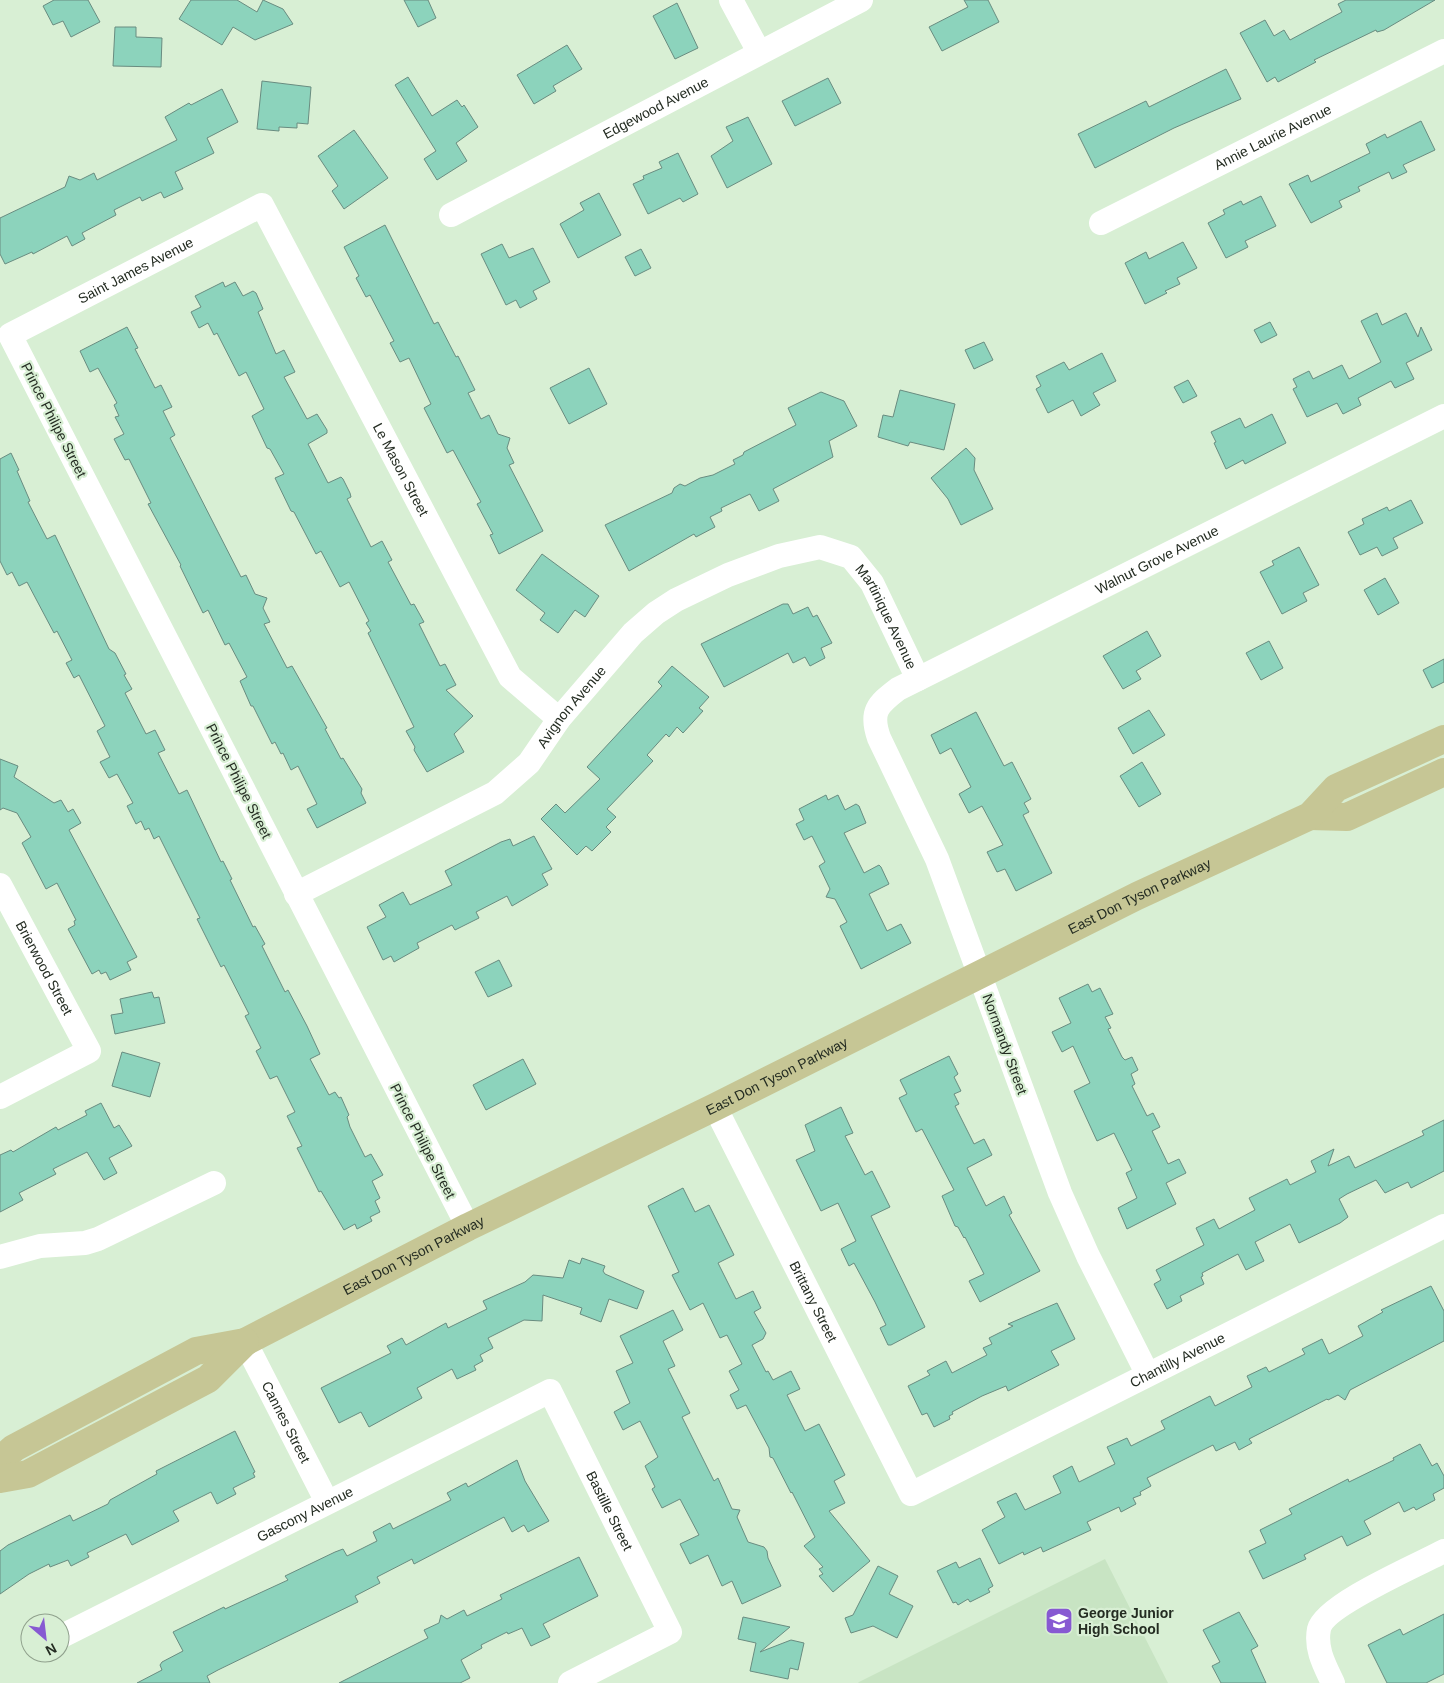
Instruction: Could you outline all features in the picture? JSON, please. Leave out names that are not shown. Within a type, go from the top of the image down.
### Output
[{"type":"main road","name":"East Don Tyson Parkway","points":[[0,1460],[14,1448],[196,1351],[245,1342],[468,1227],[981,976],[1137,896],[1310,816],[1336,788],[1444,739]]},
{"type":"main road","name":"East Don Tyson Parkway","points":[[1310,816],[1347,817],[1444,772]]},
{"type":"main road","name":"East Don Tyson Parkway","points":[[0,1479],[28,1474],[208,1379],[245,1342]]},
{"type":"street","points":[[732,0],[759,52]]},
{"type":"street","name":"Edgewood Avenue","points":[[451,215],[861,0]]},
{"type":"street","name":"Annie Laurie Avenue","points":[[1101,223],[1444,51]]},
{"type":"street","name":"Saint James Avenue","points":[[10,335],[262,205]]},
{"type":"street","name":"Le Mason Street","points":[[262,205],[510,676],[559,719]]},
{"type":"street","name":"Prince Philipe Street","points":[[10,335],[468,1227]]},
{"type":"street","name":"Walnut Grove Avenue","points":[[875,712],[883,700],[898,689],[1444,416]]},
{"type":"street","name":"Avignon Avenue","points":[[296,894],[495,793],[529,762],[559,719],[633,633],[656,613],[676,600],[728,575],[779,556],[820,547],[851,556]]},
{"type":"street","name":"Martinique Avenue","points":[[851,556],[872,583],[918,679]]},
{"type":"street","name":"Normandy Street","points":[[875,712],[874,724],[879,738],[937,859],[1060,1193],[1088,1256],[1148,1373]]},
{"type":"street","name":"Brierwood Street","points":[[0,885],[88,1051],[0,1097]]},
{"type":"street","name":"Brittany Street","points":[[715,1107],[911,1494]]},
{"type":"street","points":[[0,1257],[40,1246],[85,1243],[98,1239],[214,1183]]},
{"type":"street","name":"Chantilly Avenue","points":[[911,1494],[1148,1373],[1444,1226]]},
{"type":"street","name":"Cannes Street","points":[[245,1342],[327,1502]]},
{"type":"street","name":"Gascony Avenue","points":[[70,1632],[550,1391]]},
{"type":"street","name":"Bastille Street","points":[[550,1391],[670,1632],[570,1683]]},
{"type":"street","points":[[1333,1683],[1318,1647],[1319,1627],[1329,1613],[1345,1601],[1444,1551]]},
{"type":"shaded area","name":"George Junior High School","points":[[1105,1559],[1168,1683],[858,1683],[859,1682]]},
{"type":"building","points":[[54,0],[88,0],[100,22],[71,37],[63,21],[53,25],[43,6]]},
{"type":"building","points":[[191,0],[237,0],[257,12],[263,0],[283,9],[293,24],[255,40],[233,27],[222,45],[179,19]]},
{"type":"building","points":[[404,0],[428,0],[436,18],[418,27]]},
{"type":"building","points":[[964,0],[988,0],[999,22],[942,51],[929,27],[968,7]]},
{"type":"building","points":[[1346,0],[1435,0],[1384,30],[1377,32],[1376,30],[1314,60],[1316,62],[1278,82],[1275,77],[1267,82],[1240,33],[1265,20],[1274,36],[1284,30],[1290,40],[1342,12],[1338,4]]},
{"type":"building","points":[[677,3],[698,48],[675,59],[653,16]]},
{"type":"building","points":[[115,27],[136,27],[136,37],[162,38],[161,67],[113,66]]},
{"type":"building","points":[[567,45],[582,69],[553,86],[556,91],[534,104],[517,75]]},
{"type":"building","points":[[1226,69],[1241,99],[1174,128],[1095,168],[1078,134],[1146,101],[1149,107]]},
{"type":"building","points":[[408,77],[432,116],[457,100],[462,107],[464,105],[478,127],[456,143],[467,161],[437,180],[424,159],[436,151],[395,85]]},
{"type":"building","points":[[828,78],[841,103],[795,126],[782,101]]},
{"type":"building","points":[[262,81],[311,87],[308,124],[297,123],[297,128],[279,127],[279,131],[257,129]]},
{"type":"building","points":[[222,89],[238,122],[207,138],[214,153],[175,172],[183,189],[164,198],[161,192],[142,201],[140,197],[114,210],[116,215],[82,233],[85,239],[72,246],[67,236],[33,254],[32,252],[5,264],[0,254],[0,218],[65,187],[69,176],[80,180],[94,173],[97,180],[177,140],[165,117],[189,103],[191,105]]},
{"type":"building","points":[[748,117],[772,164],[727,188],[711,156],[733,141],[726,127]]},
{"type":"building","points":[[1421,121],[1435,150],[1403,165],[1407,172],[1392,179],[1389,172],[1358,187],[1360,191],[1339,201],[1342,207],[1311,223],[1289,184],[1308,175],[1311,182],[1370,153],[1366,144],[1385,134],[1387,138]]},
{"type":"building","points":[[354,130],[388,178],[344,209],[332,191],[338,186],[318,156]]},
{"type":"building","points":[[678,153],[698,194],[683,202],[680,198],[648,214],[633,184],[644,179],[643,176],[662,168],[659,162]]},
{"type":"building","points":[[599,193],[621,235],[578,258],[560,224],[584,210],[580,203]]},
{"type":"building","points":[[1261,196],[1276,226],[1245,241],[1248,247],[1226,258],[1208,223],[1225,214],[1223,210],[1241,201],[1243,205]]},
{"type":"building","points":[[385,225],[434,324],[438,322],[475,390],[468,393],[481,419],[489,415],[498,434],[510,438],[507,448],[514,463],[509,465],[543,531],[499,554],[490,535],[493,534],[477,504],[481,502],[453,450],[447,453],[424,408],[431,404],[409,358],[400,362],[390,343],[394,341],[370,295],[366,297],[356,278],[359,276],[344,247]]},
{"type":"building","points":[[1183,242],[1197,268],[1177,278],[1180,284],[1165,291],[1167,293],[1145,304],[1125,263],[1146,252],[1149,259]]},
{"type":"building","points":[[502,244],[509,258],[533,248],[550,282],[533,291],[537,299],[520,308],[516,300],[506,305],[481,254]]},
{"type":"building","points":[[641,249],[651,268],[635,276],[625,257]]},
{"type":"building","points":[[223,282],[225,287],[235,282],[243,296],[253,291],[256,293],[263,309],[258,312],[276,354],[284,350],[295,372],[284,377],[307,419],[317,414],[327,430],[327,433],[308,444],[328,483],[341,477],[343,479],[351,497],[347,499],[371,547],[382,541],[392,560],[388,562],[411,605],[414,604],[424,622],[419,624],[440,666],[445,664],[456,685],[446,690],[473,716],[454,734],[464,752],[427,772],[414,750],[415,747],[406,731],[414,727],[368,633],[371,631],[366,623],[369,621],[349,582],[340,587],[321,551],[316,554],[294,512],[291,511],[275,478],[284,474],[270,449],[267,448],[252,416],[264,409],[246,372],[239,376],[217,333],[214,335],[208,323],[199,328],[191,312],[201,307],[195,296]]},
{"type":"building","points":[[1377,313],[1382,325],[1406,313],[1418,337],[1421,327],[1432,350],[1406,363],[1414,379],[1395,388],[1391,381],[1358,398],[1361,405],[1343,414],[1337,403],[1307,417],[1293,389],[1297,387],[1293,379],[1309,371],[1313,379],[1342,365],[1349,379],[1381,362],[1361,321]]},
{"type":"building","points":[[1270,322],[1277,335],[1261,343],[1254,330]]},
{"type":"building","points":[[127,327],[138,348],[135,349],[155,388],[161,385],[172,407],[163,411],[175,435],[170,438],[241,577],[246,575],[255,594],[267,598],[263,608],[270,622],[264,624],[287,668],[292,666],[327,728],[325,729],[341,759],[343,758],[362,789],[361,793],[366,803],[317,828],[307,809],[317,804],[298,766],[291,770],[275,742],[272,744],[253,706],[251,706],[240,681],[247,677],[229,643],[225,645],[208,610],[203,613],[181,565],[148,504],[151,503],[129,459],[125,460],[114,439],[124,434],[115,417],[119,416],[114,405],[117,403],[98,368],[90,372],[80,351]]},
{"type":"building","points":[[984,342],[993,360],[974,369],[965,350]]},
{"type":"building","points":[[1102,353],[1116,381],[1093,393],[1100,405],[1081,416],[1073,400],[1048,413],[1036,389],[1041,386],[1036,376],[1064,362],[1069,370]]},
{"type":"building","points":[[589,368],[607,404],[569,424],[550,388]]},
{"type":"building","points":[[1188,380],[1197,396],[1183,403],[1174,387]]},
{"type":"building","points":[[900,390],[955,404],[944,450],[910,442],[908,446],[878,437],[883,415],[893,417]]},
{"type":"building","points":[[821,392],[844,401],[857,426],[829,441],[833,457],[773,489],[779,501],[759,511],[750,494],[721,508],[722,511],[710,517],[715,527],[696,537],[694,534],[629,571],[605,525],[672,493],[674,488],[680,484],[685,486],[735,464],[733,460],[743,455],[744,452],[796,425],[788,408]]},
{"type":"building","points":[[1272,414],[1286,443],[1245,464],[1243,460],[1226,469],[1211,432],[1240,418],[1245,428]]},
{"type":"building","points":[[966,448],[975,458],[974,470],[993,509],[961,525],[948,499],[931,478]]},
{"type":"building","points":[[11,453],[30,501],[28,502],[47,539],[55,535],[109,649],[115,653],[126,674],[124,675],[132,689],[125,693],[146,734],[155,730],[165,750],[158,753],[179,794],[187,790],[221,862],[223,861],[232,879],[230,880],[253,927],[255,926],[265,944],[262,946],[285,992],[288,990],[307,1026],[320,1054],[310,1059],[329,1095],[335,1092],[339,1098],[341,1097],[349,1115],[347,1117],[350,1127],[365,1157],[371,1154],[383,1175],[372,1181],[380,1198],[375,1201],[380,1212],[370,1217],[372,1221],[357,1229],[355,1224],[344,1230],[321,1191],[319,1192],[297,1148],[302,1146],[287,1116],[295,1112],[277,1076],[270,1079],[256,1051],[261,1048],[245,1016],[249,1014],[224,965],[221,967],[197,919],[200,918],[159,836],[154,839],[149,828],[145,830],[141,821],[136,824],[127,806],[133,803],[117,774],[109,778],[100,762],[110,757],[97,731],[105,726],[79,675],[74,678],[66,663],[72,660],[57,631],[54,633],[27,582],[19,586],[12,572],[7,575],[0,561],[0,459]]},
{"type":"building","points":[[1411,500],[1423,523],[1393,538],[1398,548],[1382,556],[1377,547],[1360,555],[1348,532],[1364,524],[1362,519],[1387,507],[1389,511]]},
{"type":"building","points":[[1299,547],[1319,585],[1303,593],[1307,601],[1282,614],[1260,572],[1274,565],[1272,561]]},
{"type":"building","points":[[542,554],[599,596],[585,617],[575,610],[558,633],[540,620],[545,613],[516,590]]},
{"type":"building","points":[[1385,578],[1399,603],[1378,615],[1364,590]]},
{"type":"building","points":[[783,604],[788,604],[793,614],[808,607],[813,617],[817,615],[832,643],[821,648],[825,658],[810,666],[805,657],[793,663],[788,653],[724,687],[701,644]]},
{"type":"building","points":[[1147,631],[1161,656],[1136,671],[1141,679],[1123,689],[1103,656]]},
{"type":"building","points":[[1269,641],[1283,668],[1261,680],[1246,653]]},
{"type":"building","points":[[1444,659],[1444,682],[1432,688],[1423,670]]},
{"type":"building","points":[[672,666],[709,697],[699,708],[703,711],[683,733],[677,727],[669,737],[666,734],[647,755],[653,761],[607,809],[616,817],[606,827],[611,832],[592,851],[586,846],[577,855],[541,819],[556,804],[565,813],[600,779],[587,767],[662,686],[658,682]]},
{"type":"building","points":[[1149,710],[1165,735],[1133,754],[1118,728]]},
{"type":"building","points":[[976,712],[1004,766],[1012,762],[1031,799],[1024,803],[1029,812],[1023,815],[1052,873],[1016,891],[1005,869],[997,872],[987,852],[1003,845],[982,806],[969,813],[959,794],[971,787],[951,748],[940,754],[931,735]]},
{"type":"building","points":[[0,759],[18,766],[14,777],[54,803],[61,800],[68,812],[73,809],[81,823],[69,830],[137,957],[127,962],[131,970],[110,980],[106,972],[101,974],[99,970],[92,974],[68,929],[75,925],[74,921],[76,920],[57,883],[46,889],[22,843],[31,837],[17,813],[3,808],[0,810]]},
{"type":"building","points":[[1142,762],[1161,794],[1139,807],[1120,776]]},
{"type":"building","points":[[826,795],[828,800],[838,795],[845,810],[856,804],[859,806],[866,823],[844,833],[864,873],[879,865],[889,884],[869,894],[887,931],[901,924],[911,943],[861,969],[840,926],[847,922],[835,899],[826,897],[830,889],[819,866],[825,862],[812,836],[804,840],[796,824],[804,820],[799,809]]},
{"type":"building","points":[[534,836],[552,869],[542,874],[548,885],[512,906],[507,896],[476,912],[479,918],[455,930],[452,925],[417,943],[419,948],[394,962],[391,956],[383,960],[367,927],[386,917],[379,905],[403,892],[410,905],[452,885],[445,871],[501,842],[510,839],[513,846]]},
{"type":"building","points":[[499,960],[512,986],[488,997],[475,972]]},
{"type":"building","points":[[1088,984],[1092,992],[1100,988],[1113,1014],[1105,1017],[1111,1028],[1108,1029],[1122,1057],[1125,1060],[1132,1057],[1138,1070],[1131,1074],[1135,1084],[1132,1086],[1147,1116],[1153,1113],[1160,1127],[1152,1131],[1168,1164],[1179,1159],[1186,1173],[1166,1183],[1176,1204],[1127,1229],[1118,1208],[1137,1198],[1126,1173],[1132,1170],[1114,1133],[1097,1141],[1074,1091],[1090,1083],[1073,1046],[1062,1052],[1052,1032],[1071,1023],[1059,998]]},
{"type":"building","points":[[152,992],[154,998],[159,997],[165,1023],[115,1034],[111,1015],[123,1013],[120,999]]},
{"type":"building","points":[[122,1052],[160,1063],[150,1097],[112,1086]]},
{"type":"building","points":[[949,1056],[958,1074],[954,1077],[961,1091],[954,1094],[959,1104],[955,1106],[974,1144],[984,1139],[992,1155],[967,1168],[986,1206],[1004,1196],[1012,1213],[1009,1215],[1040,1271],[980,1302],[969,1281],[984,1274],[965,1237],[958,1227],[955,1226],[942,1196],[954,1190],[922,1129],[916,1132],[899,1098],[907,1094],[900,1080]]},
{"type":"building","points":[[523,1059],[536,1084],[486,1110],[473,1085]]},
{"type":"building","points":[[101,1103],[114,1128],[119,1125],[132,1146],[109,1158],[117,1173],[104,1180],[87,1152],[53,1169],[56,1174],[19,1193],[23,1200],[0,1212],[0,1155],[11,1150],[13,1152],[56,1127],[58,1130],[87,1115],[85,1111]]},
{"type":"building","points":[[841,1107],[853,1133],[845,1136],[865,1175],[872,1171],[890,1207],[871,1216],[925,1327],[891,1345],[888,1345],[880,1328],[886,1325],[875,1302],[854,1263],[849,1266],[841,1249],[856,1241],[838,1203],[821,1211],[796,1160],[815,1151],[805,1125]]},
{"type":"building","points":[[1444,1120],[1444,1171],[1411,1188],[1408,1182],[1385,1193],[1376,1180],[1347,1194],[1339,1199],[1348,1217],[1340,1223],[1299,1243],[1290,1224],[1255,1242],[1264,1261],[1246,1270],[1238,1254],[1202,1273],[1203,1276],[1201,1277],[1204,1284],[1180,1296],[1182,1301],[1167,1309],[1154,1284],[1161,1280],[1156,1270],[1204,1245],[1196,1228],[1214,1219],[1219,1229],[1255,1210],[1249,1198],[1287,1179],[1290,1185],[1316,1172],[1311,1161],[1334,1149],[1328,1166],[1349,1156],[1355,1168],[1424,1135],[1422,1131]]},
{"type":"building","points":[[683,1188],[695,1212],[709,1205],[734,1255],[718,1263],[736,1299],[753,1291],[761,1308],[754,1312],[766,1333],[763,1339],[752,1345],[766,1372],[768,1371],[773,1380],[791,1371],[800,1389],[787,1395],[805,1431],[819,1424],[845,1475],[834,1481],[845,1503],[829,1511],[870,1561],[833,1592],[819,1576],[823,1574],[819,1569],[823,1567],[804,1546],[815,1537],[773,1458],[770,1457],[769,1448],[746,1405],[737,1409],[730,1395],[739,1390],[729,1371],[742,1364],[727,1335],[720,1338],[703,1303],[690,1310],[672,1275],[679,1272],[648,1206]]},
{"type":"building","points":[[582,1258],[605,1266],[603,1271],[605,1274],[644,1291],[637,1309],[609,1299],[601,1322],[580,1314],[582,1308],[543,1295],[542,1321],[524,1320],[488,1338],[493,1348],[480,1355],[483,1361],[474,1366],[476,1370],[457,1379],[452,1369],[417,1388],[422,1398],[369,1427],[361,1412],[339,1423],[321,1388],[391,1353],[387,1346],[402,1338],[406,1345],[446,1323],[448,1328],[487,1309],[483,1301],[525,1282],[533,1275],[563,1278],[569,1260],[580,1264]]},
{"type":"building","points":[[1431,1286],[1444,1311],[1444,1341],[1350,1390],[1345,1400],[1338,1395],[1327,1399],[1249,1439],[1252,1443],[1239,1450],[1235,1442],[1216,1451],[1213,1445],[1147,1478],[1151,1486],[1140,1492],[1141,1495],[1133,1498],[1136,1504],[1121,1512],[1119,1507],[1087,1522],[1091,1530],[1043,1552],[1041,1547],[1024,1555],[1023,1552],[999,1564],[982,1530],[1005,1517],[997,1502],[1016,1493],[1025,1510],[1061,1493],[1053,1476],[1072,1466],[1079,1482],[1115,1464],[1107,1447],[1127,1438],[1131,1446],[1165,1429],[1161,1421],[1210,1396],[1215,1406],[1252,1387],[1247,1376],[1266,1367],[1269,1372],[1305,1354],[1302,1349],[1322,1339],[1329,1354],[1363,1336],[1358,1326],[1383,1312],[1381,1310]]},
{"type":"building","points":[[1057,1303],[1075,1339],[1051,1351],[1059,1365],[1008,1391],[1006,1386],[982,1396],[952,1412],[953,1414],[949,1416],[950,1419],[934,1427],[927,1413],[922,1415],[908,1386],[930,1375],[927,1371],[946,1361],[952,1373],[987,1355],[983,1348],[992,1344],[989,1338],[1013,1326],[1008,1324]]},
{"type":"building","points":[[673,1310],[683,1330],[663,1341],[675,1366],[668,1369],[690,1413],[682,1417],[714,1481],[718,1478],[732,1509],[740,1510],[737,1517],[748,1542],[764,1547],[767,1551],[768,1558],[781,1586],[742,1604],[732,1581],[722,1586],[708,1555],[690,1564],[680,1544],[699,1535],[680,1499],[662,1508],[652,1489],[655,1487],[645,1466],[658,1457],[640,1421],[623,1430],[614,1412],[630,1403],[616,1371],[633,1363],[620,1336]]},
{"type":"building","points":[[235,1431],[255,1472],[253,1473],[255,1477],[233,1488],[236,1494],[217,1504],[211,1492],[173,1511],[179,1521],[132,1545],[126,1534],[87,1553],[89,1557],[71,1566],[68,1560],[50,1567],[49,1564],[29,1574],[0,1594],[0,1551],[8,1545],[70,1515],[73,1521],[108,1504],[110,1500],[157,1474],[156,1471]]},
{"type":"building","points":[[1420,1444],[1432,1466],[1437,1463],[1444,1476],[1444,1488],[1433,1494],[1435,1500],[1416,1510],[1414,1507],[1404,1512],[1399,1502],[1364,1521],[1371,1534],[1347,1546],[1342,1536],[1304,1555],[1306,1559],[1263,1579],[1249,1551],[1266,1543],[1260,1530],[1292,1514],[1289,1509],[1348,1479],[1349,1482],[1394,1460],[1393,1458]]},
{"type":"building","points":[[517,1460],[525,1481],[549,1521],[528,1532],[524,1525],[512,1532],[504,1517],[414,1564],[412,1559],[377,1577],[380,1583],[355,1596],[358,1602],[207,1676],[210,1683],[137,1683],[162,1670],[160,1665],[162,1662],[183,1651],[173,1632],[224,1607],[225,1609],[288,1580],[285,1576],[335,1552],[343,1549],[347,1556],[377,1541],[373,1532],[390,1523],[393,1529],[451,1500],[447,1493],[466,1483],[468,1487]]},
{"type":"building","points":[[579,1557],[598,1596],[543,1624],[550,1637],[531,1646],[522,1628],[508,1634],[507,1632],[481,1645],[482,1648],[461,1660],[470,1678],[460,1683],[339,1683],[428,1638],[424,1630],[439,1623],[441,1615],[447,1619],[464,1610],[467,1616],[502,1599],[500,1595]]},
{"type":"building","points":[[980,1558],[993,1586],[988,1589],[990,1592],[970,1602],[968,1599],[958,1605],[956,1602],[953,1603],[937,1571],[956,1562],[959,1568]]},
{"type":"building","points":[[878,1566],[898,1576],[889,1594],[913,1606],[897,1638],[873,1626],[851,1633],[845,1618],[853,1615]]},
{"type":"building","points":[[1239,1612],[1258,1646],[1251,1650],[1266,1683],[1221,1683],[1212,1666],[1220,1662],[1203,1630]]},
{"type":"building","points":[[1444,1614],[1444,1674],[1426,1683],[1387,1683],[1368,1645],[1400,1629],[1403,1635]]},
{"type":"building","points":[[743,1617],[790,1627],[760,1652],[791,1640],[804,1643],[798,1670],[790,1668],[788,1679],[750,1671],[756,1643],[738,1639]]},
{"type":"place","name":"George Junior High School","points":[[1059,1621]]}]
